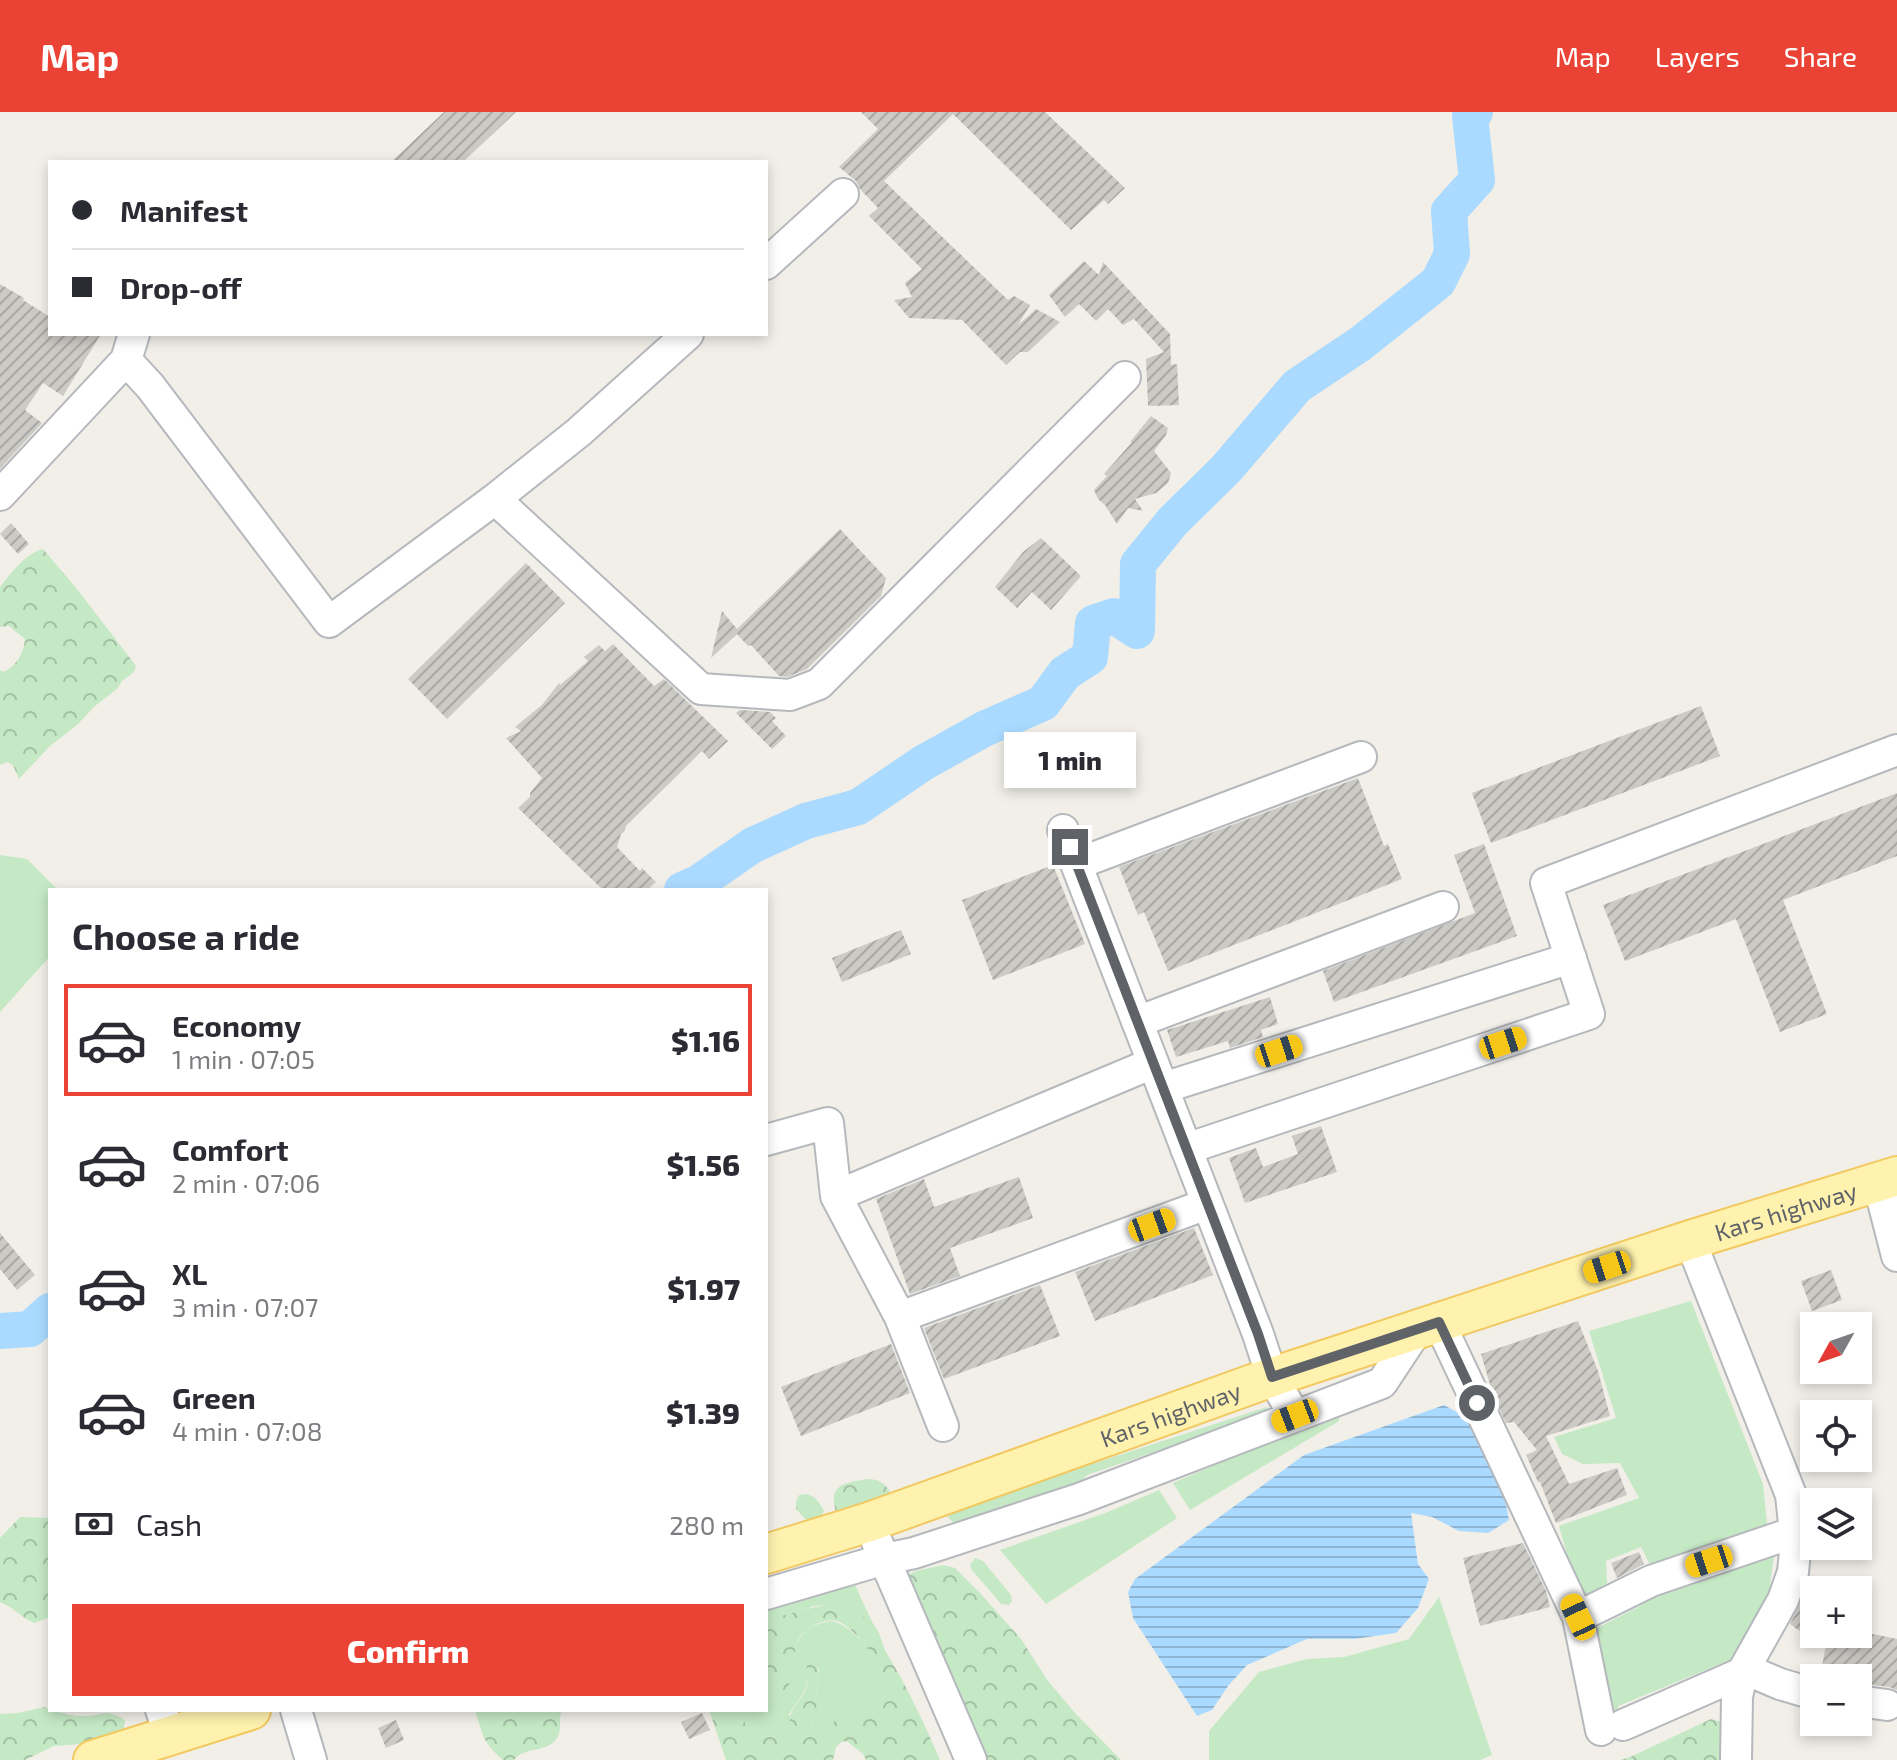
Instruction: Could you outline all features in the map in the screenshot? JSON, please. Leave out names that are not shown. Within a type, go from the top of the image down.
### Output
[{"type":"main road","name":"Kars highway","points":[[768,1553],[869,1522],[1272,1377],[1690,1240],[1888,1179]]},
{"type":"main road","points":[[93,1760],[165,1722],[237,1712]]},
{"type":"street","points":[[768,262],[843,194]]},
{"type":"street","points":[[0,495],[123,358],[150,386],[329,622],[495,499],[579,432],[686,336]]},
{"type":"street","points":[[495,499],[701,689],[790,695],[819,684],[1125,377]]},
{"type":"street","points":[[1186,1149],[1589,1014],[1546,883],[1897,750]]},
{"type":"street","points":[[1077,864],[1361,757]]},
{"type":"street","points":[[1063,830],[1272,1377],[1295,1416]]},
{"type":"street","points":[[1137,1022],[1443,907]]},
{"type":"street","points":[[836,1196],[1158,1076],[1571,958]]},
{"type":"street","points":[[768,1139],[828,1123],[836,1196],[900,1317],[943,1426]]},
{"type":"street","points":[[1888,1179],[1897,1256]]},
{"type":"street","points":[[900,1317],[1207,1204]]},
{"type":"street","points":[[1690,1240],[1791,1495],[1796,1542],[1793,1572],[1783,1600],[1743,1671],[1737,1697],[1736,1760]]},
{"type":"street","points":[[768,1593],[914,1553],[1079,1499],[1382,1383],[1428,1326],[1578,1617],[1612,1728],[1743,1671],[1800,1690]]},
{"type":"street","points":[[869,1522],[971,1760]]},
{"type":"street","points":[[1578,1617],[1651,1581],[1795,1532]]},
{"type":"street","points":[[297,1712],[311,1760]]},
{"type":"green space","points":[[43,549],[136,666],[117,689],[50,746],[19,779],[13,765],[7,762],[0,765],[0,670],[8,670],[15,663],[25,639],[9,626],[0,627],[0,587],[25,559]]},
{"type":"green space","points":[[0,855],[27,859],[56,888],[48,888],[48,958],[0,1012]]},
{"type":"green space","points":[[1691,1301],[1763,1484],[1768,1532],[1652,1569],[1641,1547],[1606,1561],[1607,1583],[1580,1600],[1559,1526],[1639,1498],[1620,1463],[1583,1464],[1562,1454],[1554,1437],[1616,1418],[1589,1331]]},
{"type":"green space","points":[[1267,1407],[1268,1413],[1087,1475],[1078,1484],[956,1524],[948,1518],[951,1510]]},
{"type":"green space","points":[[1340,1411],[1339,1421],[1190,1510],[1173,1483]]},
{"type":"green space","points":[[868,1479],[886,1486],[890,1492],[887,1499],[854,1520],[836,1512],[836,1490],[845,1484]]},
{"type":"green space","points":[[1159,1490],[1177,1518],[1046,1604],[1000,1550],[1108,1512]]},
{"type":"green space","points":[[799,1495],[815,1498],[824,1511],[815,1520],[807,1521],[796,1509]]},
{"type":"green space","points":[[20,1517],[48,1518],[48,1618],[34,1623],[0,1602],[0,1538]]},
{"type":"green space","points":[[1775,1550],[1769,1591],[1740,1656],[1618,1706],[1620,1716],[1605,1718],[1591,1631],[1640,1606],[1653,1591]]},
{"type":"green space","points":[[975,1558],[983,1561],[1011,1595],[1009,1605],[1001,1604],[972,1570],[970,1565]]},
{"type":"green space","points":[[943,1565],[955,1568],[980,1593],[1021,1639],[1048,1681],[1075,1713],[1121,1760],[987,1760],[904,1577]]},
{"type":"green space","points":[[839,1583],[855,1585],[874,1626],[842,1604],[814,1606],[768,1620],[768,1609]]},
{"type":"green space","points":[[1439,1597],[1492,1755],[1480,1760],[1209,1760],[1209,1731],[1259,1672],[1307,1659],[1344,1657],[1409,1639]]},
{"type":"green space","points":[[842,1604],[874,1625],[940,1760],[866,1760],[847,1741],[836,1747],[833,1760],[726,1760],[710,1712],[739,1712],[752,1736],[773,1736],[791,1745],[823,1730],[844,1714],[877,1706],[890,1690],[876,1661],[861,1640],[845,1625],[831,1620],[802,1634],[797,1644],[791,1681],[783,1691],[768,1696],[768,1619]]},
{"type":"green space","points":[[831,1621],[840,1624],[859,1638],[882,1670],[890,1690],[877,1706],[844,1714],[823,1730],[791,1745],[773,1736],[752,1736],[739,1712],[768,1712],[768,1695],[779,1691],[792,1677],[798,1641],[811,1627]],"holes":[[[819,1668],[813,1721],[802,1729],[789,1715],[805,1689],[808,1671]]]},
{"type":"green space","points":[[814,1655],[818,1670],[817,1715],[802,1729],[790,1723],[790,1718],[806,1689],[807,1662]]},
{"type":"green space","points":[[44,1707],[48,1712],[76,1716],[107,1713],[125,1720],[123,1734],[96,1743],[54,1746],[25,1760],[0,1760],[0,1714]]},
{"type":"green space","points":[[476,1712],[561,1712],[559,1733],[554,1742],[524,1752],[514,1760],[503,1760],[496,1754],[482,1732]]},
{"type":"green space","points":[[1711,1719],[1722,1722],[1719,1760],[1619,1760],[1628,1758]]},
{"type":"water","points":[[1444,1405],[1482,1426],[1497,1456],[1509,1520],[1488,1533],[1459,1531],[1432,1517],[1411,1513],[1418,1564],[1429,1579],[1418,1608],[1396,1633],[1354,1639],[1307,1639],[1247,1665],[1212,1710],[1197,1716],[1133,1618],[1128,1592],[1135,1579],[1304,1455]]},
{"type":"building","points":[[444,112],[516,112],[465,160],[393,160]]},
{"type":"building","points":[[861,112],[1045,112],[1125,188],[1108,204],[1104,200],[1071,230],[953,114],[884,181],[1008,300],[1014,296],[1030,305],[1018,325],[1036,309],[1060,322],[1028,352],[1020,352],[1006,365],[962,320],[909,318],[894,300],[912,297],[905,283],[922,269],[869,216],[878,208],[856,181],[839,167],[878,129]]},
{"type":"building","points":[[1084,261],[1099,275],[1103,262],[1170,334],[1171,365],[1177,364],[1179,405],[1148,406],[1146,359],[1164,352],[1134,319],[1123,325],[1108,309],[1096,321],[1079,304],[1065,317],[1049,295]]},
{"type":"building","points":[[0,284],[48,316],[48,336],[100,336],[63,396],[43,383],[25,410],[42,423],[0,469]]},
{"type":"building","points":[[1151,416],[1168,428],[1154,451],[1171,473],[1168,483],[1156,493],[1135,499],[1143,511],[1128,508],[1117,524],[1094,490]]},
{"type":"building","points":[[11,523],[29,544],[18,554],[0,534]]},
{"type":"building","points":[[840,529],[886,578],[881,596],[807,669],[787,677],[779,676],[737,634],[711,658],[722,611],[737,629]]},
{"type":"building","points":[[1041,538],[1081,576],[1051,610],[1032,592],[1017,608],[995,587],[1023,552]]},
{"type":"building","points":[[526,563],[565,603],[447,719],[408,679]]},
{"type":"building","points":[[613,644],[654,686],[664,679],[728,741],[709,759],[702,751],[621,834],[617,847],[640,871],[642,868],[656,882],[649,888],[601,888],[518,808],[530,797],[542,778],[506,738],[521,731],[515,727],[542,705],[559,683],[588,661],[584,657],[599,645],[605,651]]},
{"type":"building","points":[[1701,706],[1720,756],[1491,843],[1472,793]]},
{"type":"building","points":[[740,710],[770,712],[776,718],[772,721],[786,736],[772,749],[736,713]]},
{"type":"building","points":[[1358,778],[1384,846],[1388,844],[1402,879],[1168,971],[1144,912],[1138,915],[1119,867]]},
{"type":"building","points":[[1897,793],[1897,856],[1783,900],[1827,1014],[1780,1032],[1736,919],[1625,961],[1603,905]]},
{"type":"building","points":[[1484,844],[1517,936],[1334,1002],[1323,971],[1475,913],[1454,855]]},
{"type":"building","points":[[1053,865],[1085,944],[993,980],[962,900]]},
{"type":"building","points":[[901,930],[911,954],[842,982],[832,958]]},
{"type":"building","points":[[1270,997],[1278,1024],[1261,1030],[1263,1037],[1230,1048],[1228,1041],[1176,1057],[1167,1030]]},
{"type":"building","points":[[1321,1126],[1337,1172],[1245,1203],[1229,1158],[1256,1148],[1263,1167],[1298,1154],[1292,1136]]},
{"type":"building","points":[[1019,1177],[1033,1218],[950,1248],[960,1276],[910,1294],[876,1199],[924,1179],[934,1207]]},
{"type":"building","points":[[1194,1228],[1213,1275],[1095,1321],[1075,1272]]},
{"type":"building","points":[[0,1233],[35,1275],[17,1290],[0,1269]]},
{"type":"building","points":[[1831,1270],[1842,1300],[1812,1311],[1801,1281]]},
{"type":"building","points":[[1040,1285],[1060,1336],[944,1379],[924,1328]]},
{"type":"building","points":[[1578,1321],[1598,1371],[1610,1416],[1546,1436],[1569,1484],[1617,1468],[1627,1495],[1556,1523],[1526,1455],[1537,1450],[1514,1422],[1506,1423],[1494,1398],[1481,1354]]},
{"type":"building","points":[[891,1344],[910,1393],[801,1436],[781,1387]]},
{"type":"building","points":[[1523,1543],[1546,1591],[1550,1607],[1480,1626],[1463,1558]]},
{"type":"building","points":[[1639,1552],[1644,1564],[1617,1578],[1611,1563]]},
{"type":"building","points":[[1800,1604],[1800,1631],[1790,1624]]},
{"type":"building","points":[[1872,1634],[1897,1639],[1897,1690],[1872,1685],[1872,1664],[1822,1664],[1825,1648],[1872,1648]]},
{"type":"building","points":[[702,1713],[710,1730],[689,1739],[681,1722]]},
{"type":"building","points":[[396,1720],[404,1740],[386,1748],[378,1728]]},
{"type":"waterway","points":[[687,888],[753,845],[806,821],[858,807],[923,763],[984,729],[1043,703],[1065,673],[1090,657],[1093,623],[1114,616],[1137,631],[1138,564],[1173,521],[1226,469],[1297,386],[1360,344],[1438,282],[1452,254],[1449,211],[1477,180],[1470,116],[1475,112]]},
{"type":"waterway","points":[[0,1331],[30,1329],[48,1313]]},
{"type":"route","points":[[1070,847],[1272,1377],[1439,1322],[1477,1403]]}]
